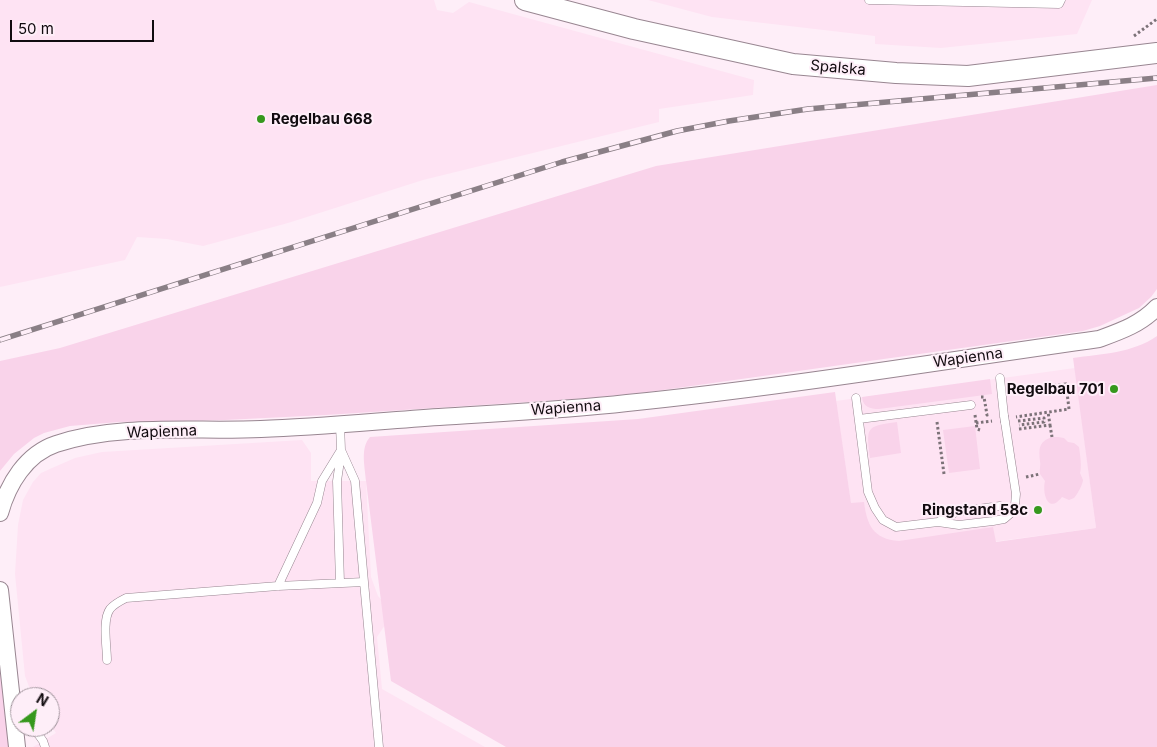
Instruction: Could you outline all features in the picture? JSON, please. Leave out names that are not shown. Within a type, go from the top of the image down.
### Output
[{"type":"street","name":"Spalska","points":[[526,0],[634,29],[793,64],[896,73],[968,76],[1157,53]]},
{"type":"street","name":"Wapienna","points":[[0,513],[9,489],[19,472],[31,458],[52,446],[71,440],[140,431],[261,430],[626,404],[1099,339],[1124,330],[1147,318],[1157,307]]},
{"type":"street","points":[[0,590],[10,693]]},
{"type":"lane","points":[[869,0],[1058,4],[1061,0]]},
{"type":"lane","points":[[856,398],[868,492],[883,520],[896,527],[938,522],[959,525],[1004,519],[1016,505],[1016,494],[1000,378]]},
{"type":"lane","points":[[858,419],[971,404]]},
{"type":"lane","points":[[340,424],[341,450],[337,481],[340,583]]},
{"type":"lane","points":[[341,450],[355,481],[379,747]]},
{"type":"lane","points":[[278,586],[316,503],[322,481],[341,450]]},
{"type":"lane","points":[[938,522],[956,512],[1000,506]]},
{"type":"lane","points":[[107,660],[106,619],[109,610],[117,602],[126,598],[278,586],[364,582]]},
{"type":"path","points":[[1128,40],[1157,18]]},
{"type":"path","points":[[1001,391],[1066,384],[1069,409],[1035,414]]},
{"type":"path","points":[[935,409],[944,474]]},
{"type":"path","points":[[1048,412],[1052,437]]},
{"type":"path","points":[[1016,417],[1017,421],[1044,418],[1044,422],[1017,426],[1018,429],[1050,425]]},
{"type":"path","points":[[1024,477],[1040,474]]},
{"type":"shaded area","points":[[0,0],[434,0],[437,10],[453,13],[469,2],[754,80],[753,95],[659,109],[659,122],[423,180],[288,223],[203,246],[167,239],[137,237],[125,260],[0,287]]},
{"type":"shaded area","points":[[648,0],[1092,0],[1077,34],[941,48],[875,44],[875,36],[712,17]]},
{"type":"shaded area","points":[[1157,85],[1157,289],[1139,308],[1100,326],[1083,331],[649,392],[589,398],[326,415],[225,420],[119,422],[70,426],[44,433],[34,438],[14,454],[0,471],[0,361],[60,348],[656,166]]},
{"type":"shaded area","points":[[1157,336],[1157,747],[506,747],[391,681],[364,464],[365,447],[370,437],[638,419],[835,392],[851,503],[864,502],[867,518],[877,534],[890,540],[899,541],[993,527],[996,542],[1096,528],[1073,358],[1127,349],[1148,342]]},
{"type":"shaded area","points":[[1075,368],[1096,528],[859,560],[836,401]]},
{"type":"shaded area","points":[[990,379],[992,394],[879,409],[868,407],[862,397]]},
{"type":"shaded area","points":[[897,422],[901,453],[870,458],[868,440],[870,430],[879,425]]},
{"type":"shaded area","points":[[975,426],[980,469],[949,473],[943,430]]},
{"type":"shaded area","points":[[1052,437],[1064,438],[1079,447],[1080,473],[1083,480],[1074,498],[1069,500],[1062,497],[1053,504],[1045,496],[1045,481],[1040,474],[1039,453],[1040,446],[1044,441]]},
{"type":"shaded area","points":[[302,440],[311,453],[311,481],[366,481],[371,577],[378,596],[393,613],[377,637],[382,689],[485,747],[33,747],[49,737],[60,737],[60,687],[29,687],[25,676],[15,574],[18,525],[23,500],[33,482],[41,473],[75,458],[102,452]]},
{"type":"shaded area","points":[[0,662],[9,747],[0,747]]},
{"type":"railway","points":[[0,340],[562,162],[677,131],[808,109],[1157,78]]},
{"type":"place","name":"Regelbau 668","points":[[261,119]]},
{"type":"place","name":"Regelbau 701","points":[[1114,389]]},
{"type":"place","name":"Ringstand 58c","points":[[1038,510]]}]
